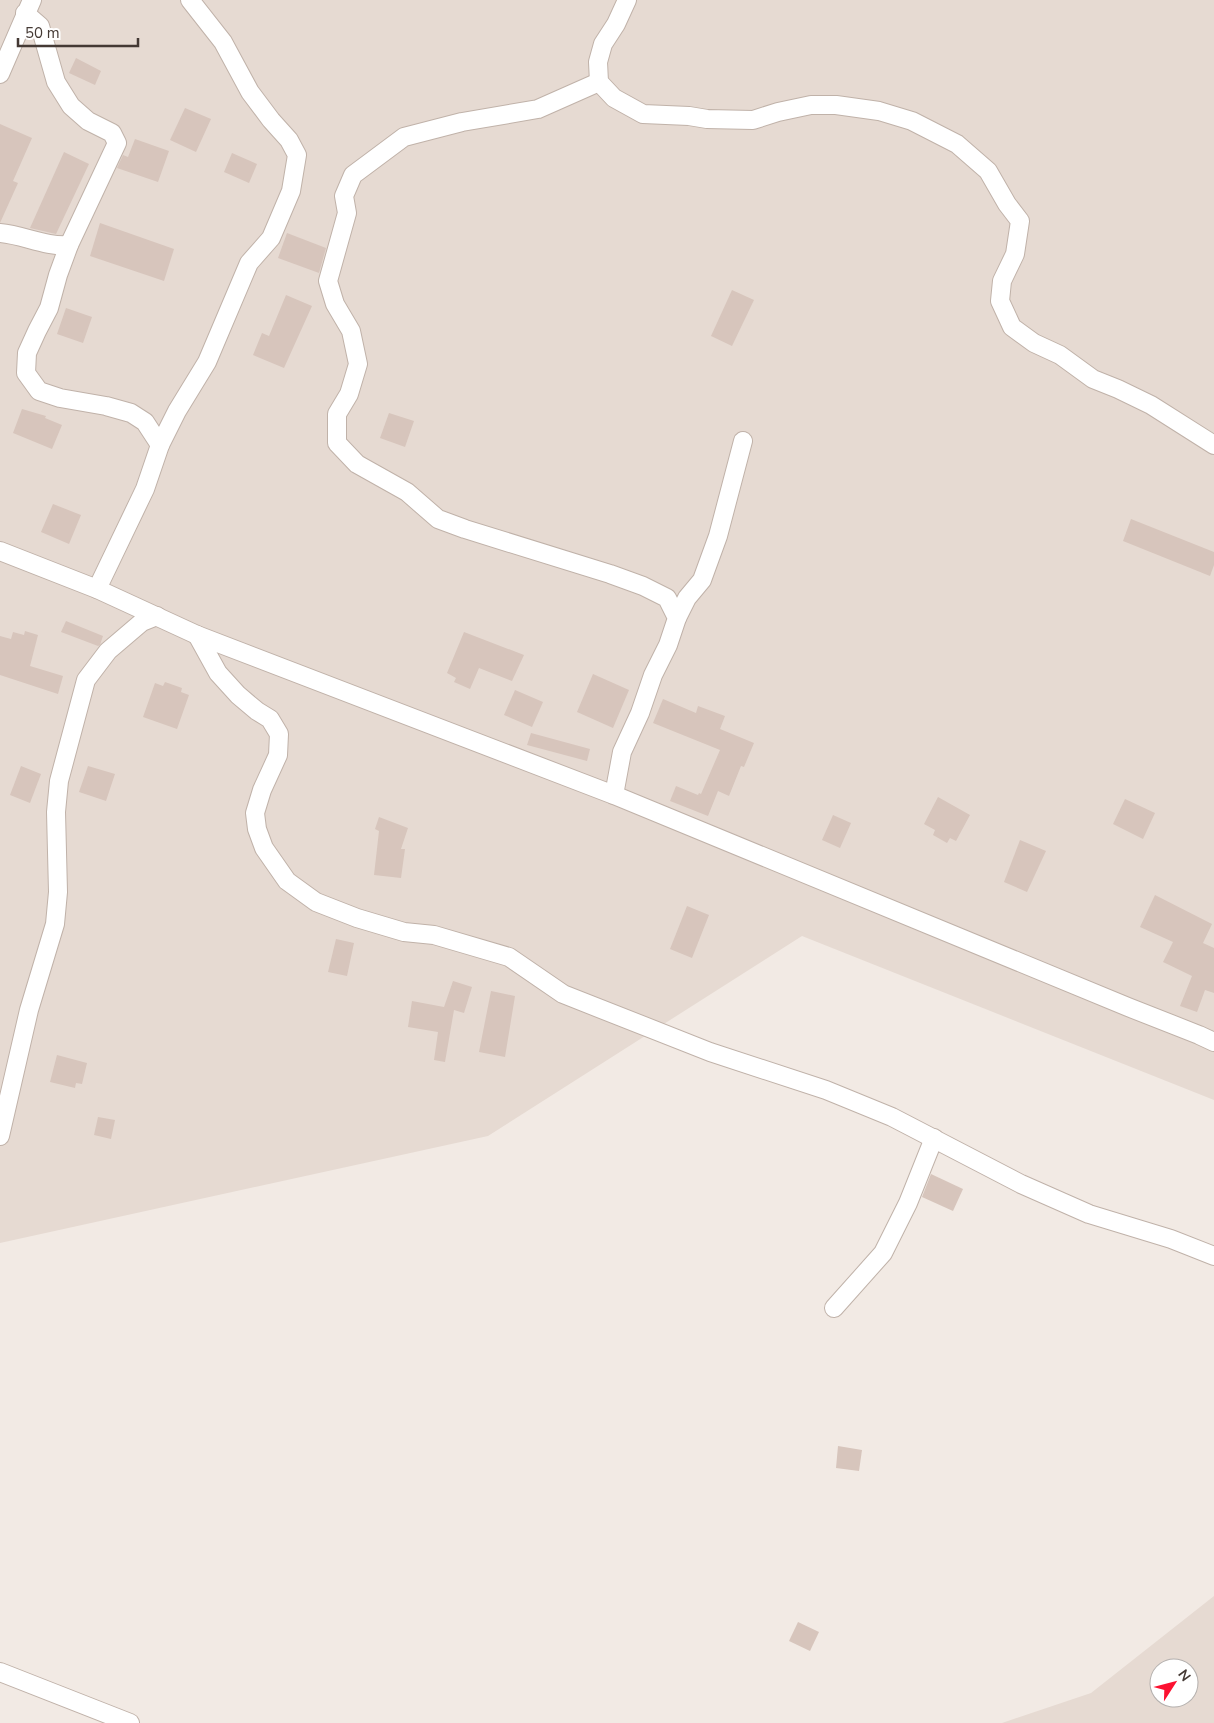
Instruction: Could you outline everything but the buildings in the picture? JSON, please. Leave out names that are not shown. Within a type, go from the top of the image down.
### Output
[{"type":"street","points":[[97,589],[145,489],[160,445],[207,362],[249,263],[271,238],[291,191],[297,155],[289,140],[270,120],[250,92],[223,42],[190,0]]},
{"type":"street","points":[[627,0],[616,24],[603,44],[598,62],[599,82],[614,98],[643,114],[689,116],[707,119],[753,120],[811,105],[836,104],[879,111],[912,121],[957,144],[988,171],[1007,204],[1020,221],[1015,254],[1002,281],[1000,301],[1012,327],[1034,343],[1060,356],[1093,379],[1151,405],[1214,445]]},
{"type":"street","points":[[29,7],[40,26],[56,82],[72,106],[88,121],[112,133],[117,143],[69,245],[58,275],[50,308],[37,331],[28,353],[26,373],[38,391],[60,398],[106,406],[131,413],[145,422],[160,445]]},
{"type":"street","points":[[0,74],[29,7]]},
{"type":"street","points":[[599,82],[538,109],[462,122],[404,137],[353,175],[344,196],[347,212],[328,281],[335,304],[351,332],[358,364],[349,394],[337,414],[337,443],[357,464],[407,492],[438,520],[643,586],[667,598],[677,618]]},
{"type":"street","points":[[0,233],[14,234],[57,246],[69,245]]},
{"type":"street","points":[[614,795],[622,752],[640,713],[653,675],[668,645],[677,618],[687,598],[702,580],[718,536],[742,441]]},
{"type":"street","points":[[0,537],[4,552],[97,589],[197,635],[614,795],[1119,1004],[1199,1034],[1214,1042]]},
{"type":"street","points":[[0,1136],[3,1107],[29,1010],[55,924],[58,892],[56,812],[58,781],[86,680],[108,651],[142,622],[157,616]]},
{"type":"street","points":[[197,635],[218,673],[238,695],[270,719],[279,734],[278,755],[254,813],[257,829],[264,848],[287,881],[316,902],[357,918],[404,932],[434,935],[509,958],[563,994],[710,1052],[826,1090],[892,1117],[1021,1184],[1089,1214],[1171,1239],[1214,1256]]},
{"type":"street","points":[[834,1308],[883,1253],[908,1203],[934,1138]]},
{"type":"street","points":[[0,1672],[130,1723]]},
{"type":"shaded area","points":[[0,0],[1214,0],[1214,1100],[802,936],[488,1136],[0,1243]]},
{"type":"shaded area","points":[[1214,1596],[1214,1723],[1002,1723],[1091,1693]]}]
